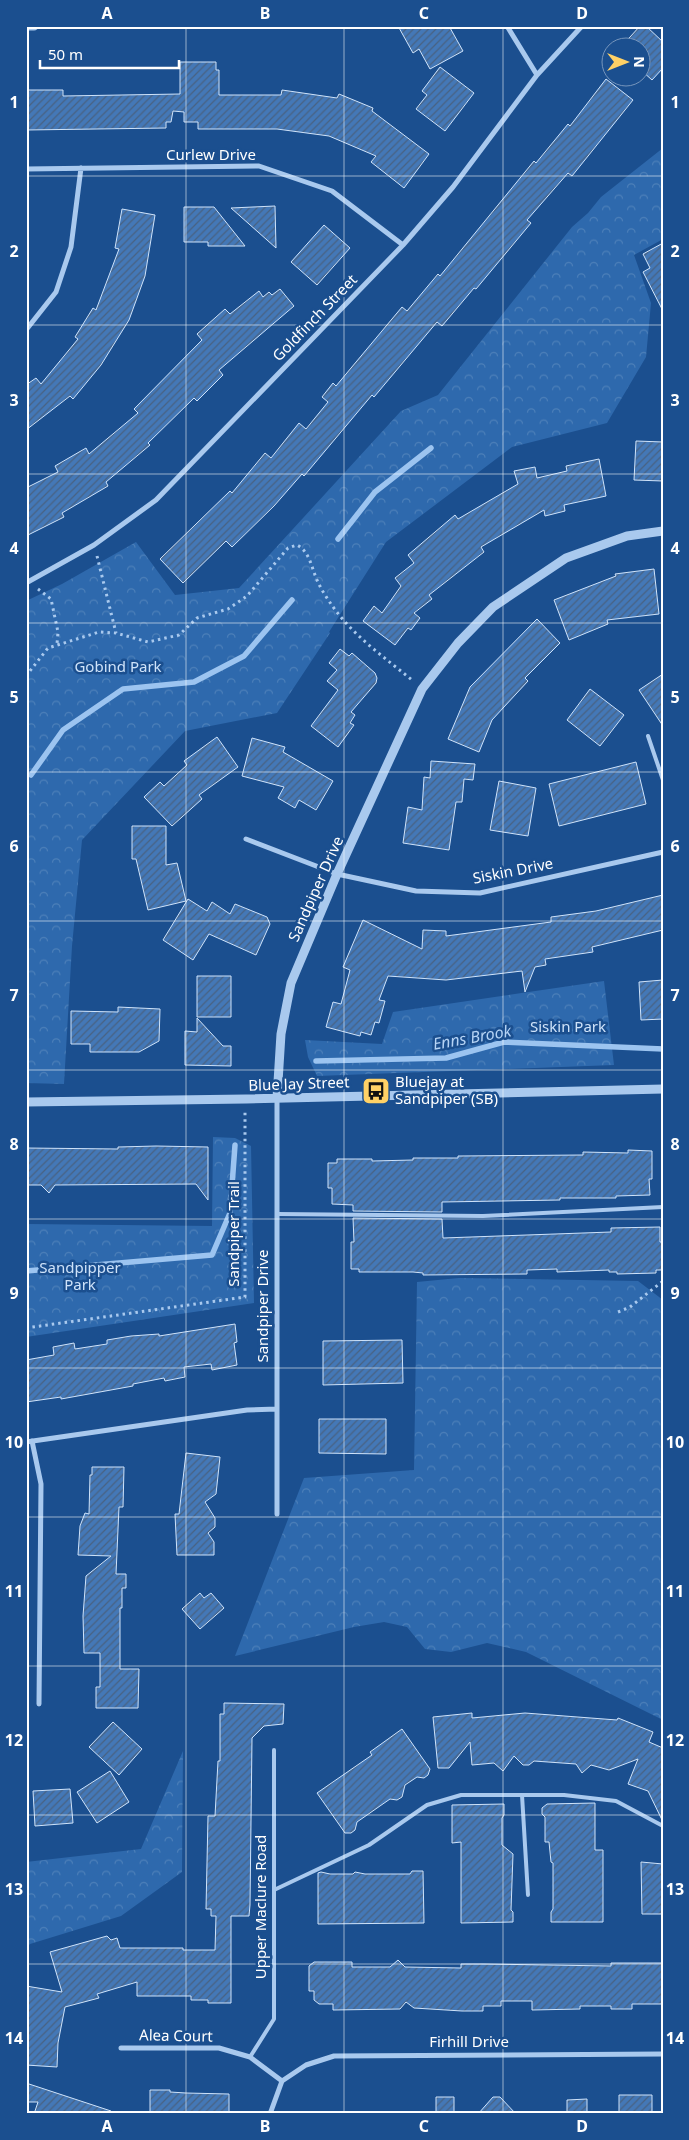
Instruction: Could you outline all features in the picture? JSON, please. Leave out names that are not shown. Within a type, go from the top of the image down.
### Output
[{"type":"street","points":[[26,26],[34,26]]},
{"type":"street","points":[[507,26],[537,74]]},
{"type":"street","name":"Goldfinch Street","points":[[28,582],[94,545],[156,500],[403,245],[453,186],[537,74],[582,26]]},
{"type":"street","name":"Curlew Drive","points":[[26,169],[259,166],[332,191],[403,245]]},
{"type":"street","points":[[26,330],[56,292],[65,266],[71,247],[81,168]]},
{"type":"street","name":"Sandpiper Drive","points":[[277,1514],[277,1098],[281,1034],[291,983],[337,874],[422,689],[458,643],[493,607],[566,558],[627,536],[663,531]]},
{"type":"street","name":"Siskin Drive","points":[[246,839],[337,874],[416,891],[480,893],[663,852]]},
{"type":"street","name":"Blue Jay Street","points":[[26,1102],[663,1089]]},
{"type":"street","points":[[39,1704],[41,1484],[29,1442],[247,1410],[277,1409]]},
{"type":"street","name":"Alea Court","points":[[121,2048],[219,2048],[250,2057],[282,2081]]},
{"type":"street","name":"Firhill Drive","points":[[282,2081],[306,2064],[334,2056],[663,2054]]},
{"type":"street","points":[[270,2114],[282,2081]]},
{"type":"lane","points":[[648,736],[663,780]]},
{"type":"lane","points":[[277,1214],[483,1216],[663,1207]]},
{"type":"lane","name":"Upper Maclure Road","points":[[250,2057],[274,2020],[274,1750]]},
{"type":"lane","points":[[274,1890],[369,1844],[427,1805],[461,1795],[564,1795],[616,1801],[663,1826]]},
{"type":"lane","points":[[522,1795],[528,1895]]},
{"type":"path","points":[[94,545],[116,633]]},
{"type":"path","points":[[26,676],[48,648],[98,632],[116,633],[148,642],[178,635],[197,618],[228,609],[247,596],[288,548],[297,546],[302,548],[311,563],[318,583],[342,618],[359,637],[422,689]]},
{"type":"path","points":[[28,582],[51,599],[58,632],[58,644]]},
{"type":"path","name":"Sandpiper Trail","points":[[26,1328],[245,1297],[246,1099]]},
{"type":"path","points":[[618,1312],[630,1307],[663,1281]]},
{"type":"green space","name":"Gobind Park","points":[[663,148],[663,239],[634,255],[651,303],[646,357],[607,423],[512,447],[386,542],[330,633],[277,713],[185,731],[82,840],[72,946],[64,1084],[26,1083],[26,601],[62,584],[136,542],[175,595],[239,588],[401,411],[438,395],[572,227],[588,213],[601,197]]},
{"type":"green space","name":"Siskin Park","points":[[604,981],[614,1065],[317,1076],[308,1057],[305,1040],[382,1044],[393,1012]]},
{"type":"green space","name":"Sandpipper Park","points":[[213,1137],[235,1138],[251,1146],[254,1303],[26,1337],[26,1224],[212,1226]]},
{"type":"green space","points":[[459,1278],[638,1281],[663,1300],[663,1720],[526,1652],[487,1643],[451,1652],[425,1649],[407,1627],[384,1622],[354,1627],[235,1656],[304,1478],[414,1470],[417,1282]]},
{"type":"green space","points":[[183,1751],[182,1872],[121,1916],[30,1944],[26,1948],[26,1862],[141,1849]]},
{"type":"building","points":[[398,26],[449,26],[463,51],[430,69],[419,49],[413,53]]},
{"type":"building","points":[[640,26],[646,26],[663,42],[663,68],[652,80],[652,38],[629,38]]},
{"type":"building","points":[[180,62],[216,62],[216,70],[219,70],[219,95],[281,95],[282,90],[337,98],[339,94],[373,108],[372,111],[429,154],[404,188],[371,162],[376,156],[329,136],[277,129],[198,129],[198,122],[184,122],[184,112],[173,111],[171,122],[166,122],[166,128],[26,130],[26,90],[63,90],[63,96],[180,94]]},
{"type":"building","points":[[440,67],[474,93],[445,131],[416,109],[427,95],[422,91]]},
{"type":"building","points":[[602,84],[602,88],[618,88],[633,100],[572,176],[568,173],[527,220],[531,223],[476,289],[474,288],[442,326],[437,322],[304,476],[302,474],[274,506],[232,547],[226,541],[183,583],[160,559],[230,491],[232,493],[265,453],[271,458],[299,423],[306,429],[328,402],[322,397],[333,383],[336,386],[402,307],[407,311],[438,274],[440,276],[534,161],[536,163],[568,124],[570,126]]},
{"type":"building","points":[[275,206],[276,248],[231,208]]},
{"type":"building","points":[[184,207],[214,207],[245,246],[208,246],[208,242],[184,242]]},
{"type":"building","points":[[122,209],[155,215],[145,276],[129,320],[101,365],[73,399],[70,396],[26,430],[26,385],[36,378],[41,384],[78,339],[75,337],[93,308],[96,310],[119,249],[115,248]]},
{"type":"building","points":[[324,225],[350,248],[317,285],[291,262]]},
{"type":"building","points":[[663,243],[663,311],[643,272],[650,268],[643,254]]},
{"type":"building","points":[[280,289],[294,306],[219,370],[223,375],[197,401],[194,398],[148,443],[150,445],[106,482],[108,486],[62,513],[64,517],[26,536],[26,488],[58,472],[55,466],[86,448],[89,454],[138,413],[134,409],[202,340],[197,334],[225,309],[230,314],[259,291],[263,297],[269,292],[272,295]]},
{"type":"building","points":[[636,441],[663,442],[663,481],[634,480]]},
{"type":"building","points":[[599,459],[606,496],[564,505],[565,511],[545,516],[544,510],[481,547],[484,552],[429,595],[432,599],[414,613],[420,618],[411,630],[408,628],[395,645],[363,621],[374,606],[382,613],[401,586],[395,578],[414,563],[408,555],[455,515],[458,519],[518,484],[514,471],[535,467],[537,478],[567,471],[566,466]]},
{"type":"building","points":[[654,569],[659,614],[607,620],[608,624],[569,640],[554,600],[616,576],[615,574]]},
{"type":"building","points":[[537,619],[560,643],[525,678],[528,681],[492,720],[479,752],[448,739],[470,687]]},
{"type":"building","points":[[340,649],[349,656],[352,653],[375,673],[377,678],[376,683],[351,712],[355,715],[350,723],[354,725],[338,747],[311,726],[338,690],[327,681],[337,670],[329,663]]},
{"type":"building","points":[[663,674],[663,726],[639,690]]},
{"type":"building","points":[[590,689],[624,715],[600,746],[567,720]]},
{"type":"building","points":[[217,737],[238,767],[199,795],[202,799],[172,826],[144,797],[160,782],[164,786],[187,765],[184,761]]},
{"type":"building","points":[[252,738],[285,747],[283,752],[333,781],[316,810],[299,800],[295,808],[278,798],[284,787],[242,776]]},
{"type":"building","points":[[431,761],[475,764],[473,780],[464,779],[462,802],[456,802],[449,850],[403,843],[408,807],[422,810],[424,777],[430,778]]},
{"type":"building","points":[[636,762],[646,804],[559,826],[549,784]]},
{"type":"building","points":[[499,781],[536,788],[528,836],[490,830]]},
{"type":"building","points":[[132,826],[166,826],[166,865],[177,863],[186,901],[148,910],[136,859],[132,859]]},
{"type":"building","points":[[663,895],[663,930],[592,947],[593,952],[545,959],[546,965],[535,967],[525,992],[522,971],[446,980],[388,976],[379,1000],[385,1001],[379,1023],[375,1022],[371,1035],[361,1032],[360,1036],[326,1027],[333,1002],[341,1004],[350,970],[343,967],[363,920],[422,949],[423,930],[446,931],[446,936],[551,922],[551,917],[596,911]]},
{"type":"building","points":[[188,899],[207,911],[212,902],[230,914],[235,904],[267,917],[270,924],[256,955],[209,934],[193,960],[163,940]]},
{"type":"building","points":[[197,976],[231,976],[231,1017],[197,1017]]},
{"type":"building","points":[[663,980],[663,1019],[641,1020],[639,982]]},
{"type":"building","points":[[118,1007],[160,1009],[159,1041],[139,1052],[90,1052],[90,1044],[71,1044],[71,1011],[118,1012]]},
{"type":"building","points":[[197,1018],[223,1046],[231,1046],[231,1066],[185,1065],[185,1031],[197,1032]]},
{"type":"building","points":[[118,1147],[208,1147],[208,1200],[196,1184],[55,1185],[49,1193],[41,1185],[26,1185],[26,1148],[118,1149]]},
{"type":"building","points":[[628,1150],[652,1151],[652,1179],[649,1179],[650,1195],[616,1196],[616,1198],[560,1198],[560,1200],[442,1202],[442,1212],[353,1211],[353,1205],[332,1204],[332,1188],[328,1188],[328,1163],[337,1163],[337,1159],[372,1159],[372,1161],[413,1160],[413,1158],[458,1158],[458,1156],[583,1155],[583,1152],[628,1153]]},
{"type":"building","points":[[353,1218],[442,1219],[443,1238],[611,1232],[611,1228],[660,1227],[660,1242],[663,1242],[663,1270],[656,1270],[656,1273],[617,1274],[617,1272],[609,1272],[609,1270],[557,1272],[557,1269],[527,1270],[527,1274],[423,1275],[423,1273],[413,1272],[359,1272],[359,1269],[351,1269],[351,1242],[354,1242]]},
{"type":"building","points":[[235,1324],[237,1342],[234,1343],[237,1365],[212,1370],[211,1364],[184,1367],[185,1377],[165,1381],[164,1378],[133,1384],[133,1386],[61,1399],[61,1397],[26,1402],[26,1360],[54,1355],[53,1347],[74,1343],[75,1349],[107,1344],[107,1340],[131,1336],[159,1334],[159,1336]]},
{"type":"building","points":[[402,1340],[403,1383],[323,1385],[323,1341]]},
{"type":"building","points":[[319,1419],[386,1419],[386,1454],[319,1453]]},
{"type":"building","points":[[186,1453],[220,1457],[216,1494],[205,1502],[215,1518],[215,1527],[208,1533],[214,1542],[214,1555],[177,1555],[175,1514],[179,1514]]},
{"type":"building","points":[[92,1467],[124,1467],[123,1507],[119,1507],[116,1574],[126,1574],[126,1588],[122,1588],[122,1608],[120,1608],[120,1669],[139,1669],[138,1708],[96,1708],[96,1687],[100,1687],[100,1653],[84,1653],[83,1616],[86,1576],[111,1556],[78,1555],[80,1526],[85,1513],[89,1514]]},
{"type":"building","points":[[200,1593],[204,1598],[211,1593],[224,1608],[200,1629],[182,1609]]},
{"type":"building","points":[[224,1703],[284,1704],[283,1724],[264,1726],[252,1738],[250,1905],[249,1916],[231,1916],[231,2003],[208,2003],[208,2000],[191,2000],[191,1996],[137,1996],[137,1982],[97,1994],[99,1998],[65,2007],[58,2043],[57,2067],[26,2065],[26,1986],[62,1992],[50,1952],[107,1936],[111,1940],[117,1938],[120,1948],[215,1950],[216,1916],[211,1916],[211,1909],[206,1909],[208,1816],[215,1816],[218,1761],[220,1761],[220,1714],[224,1714]]},
{"type":"building","points":[[472,1713],[472,1718],[525,1713],[617,1720],[618,1718],[653,1732],[649,1742],[663,1748],[663,1822],[648,1791],[628,1784],[638,1759],[609,1770],[591,1765],[582,1773],[576,1764],[534,1761],[529,1765],[523,1765],[514,1756],[503,1771],[494,1763],[472,1765],[470,1742],[449,1768],[438,1768],[433,1717]]},
{"type":"building","points":[[113,1722],[142,1749],[119,1775],[89,1747]]},
{"type":"building","points":[[402,1729],[430,1769],[428,1775],[424,1778],[417,1777],[405,1785],[402,1797],[397,1800],[390,1799],[357,1822],[355,1830],[351,1833],[345,1833],[317,1793],[372,1755],[370,1752]]},
{"type":"building","points":[[110,1771],[129,1802],[97,1823],[77,1792]]},
{"type":"building","points":[[70,1789],[73,1823],[35,1826],[33,1791]]},
{"type":"building","points":[[595,1803],[595,1850],[603,1850],[603,1922],[551,1922],[551,1912],[553,1909],[553,1863],[551,1862],[549,1842],[545,1842],[545,1817],[542,1814],[542,1808],[547,1804]]},
{"type":"building","points":[[504,1804],[502,1845],[513,1854],[511,1910],[513,1912],[513,1922],[461,1923],[461,1842],[452,1843],[452,1805]]},
{"type":"building","points":[[641,1862],[663,1864],[663,1914],[642,1914]]},
{"type":"building","points":[[412,1871],[423,1871],[424,1923],[318,1924],[318,1873],[410,1874]]},
{"type":"building","points":[[398,1960],[405,1967],[461,1968],[461,1964],[611,1966],[611,1963],[663,1963],[663,2004],[632,2004],[632,2009],[611,2009],[611,2006],[580,2006],[580,2009],[532,2010],[532,2001],[501,2001],[501,2006],[483,2006],[483,2011],[462,2011],[414,2008],[406,2002],[400,2009],[333,2010],[333,2004],[319,2004],[314,2000],[314,1991],[309,1991],[309,1966],[314,1962],[352,1962],[352,1967],[390,1967]]},
{"type":"building","points":[[26,2083],[111,2111],[111,2114],[34,2114],[38,2102],[26,2102]]},
{"type":"building","points":[[150,2090],[229,2094],[229,2114],[150,2114]]},
{"type":"building","points":[[619,2095],[652,2095],[652,2114],[619,2114]]},
{"type":"building","points":[[436,2097],[454,2097],[454,2114],[436,2114]]},
{"type":"building","points":[[493,2097],[500,2097],[516,2114],[478,2114]]},
{"type":"building","points":[[587,2099],[587,2114],[567,2114],[567,2100]]},
{"type":"waterway","points":[[338,539],[375,492],[431,448]]},
{"type":"waterway","points":[[31,775],[63,730],[123,689],[194,682],[244,656],[292,600]]},
{"type":"waterway","name":"Enns Brook","points":[[316,1061],[446,1058],[504,1042],[663,1049]]},
{"type":"waterway","name":"Enns Brook","points":[[26,1271],[212,1255],[230,1213],[235,1145]]},
{"type":"place","name":"Bluejay at Sandpiper (SB)","points":[[376,1091]]}]
